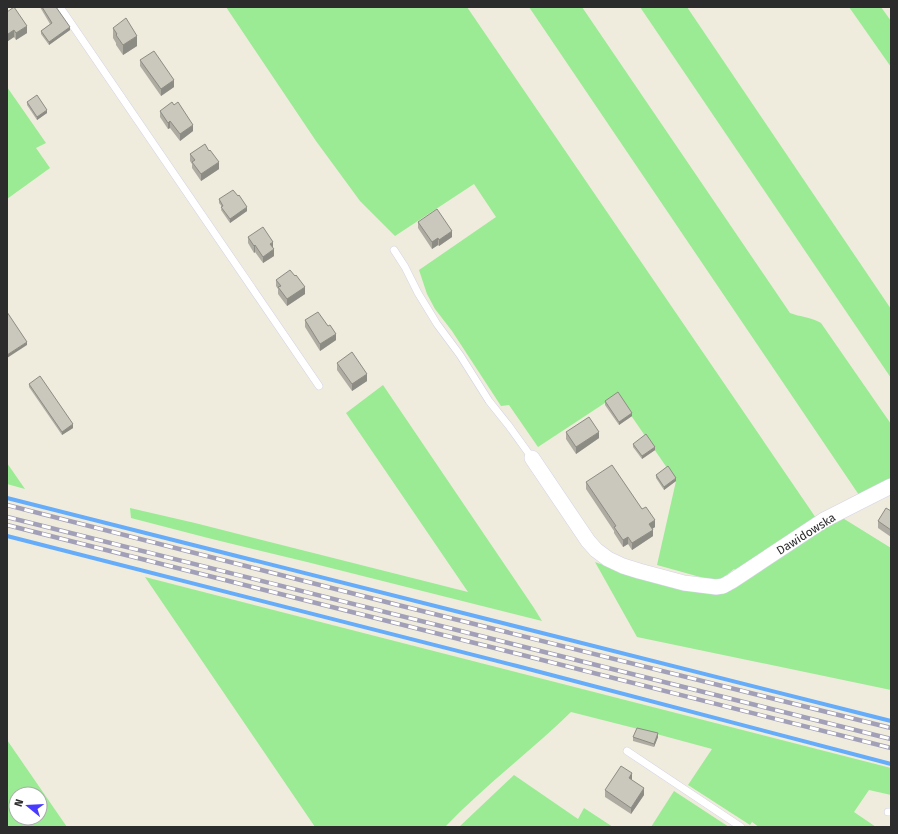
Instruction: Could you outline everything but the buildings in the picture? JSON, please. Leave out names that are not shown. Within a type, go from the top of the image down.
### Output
[{"type":"street","name":"Dawidowska","points":[[532,458],[588,541],[596,550],[608,559],[622,566],[684,583],[716,587],[732,582],[824,520],[891,486]]},
{"type":"lane","points":[[60,7],[319,386]]},
{"type":"lane","points":[[394,250],[437,324],[460,355],[489,401],[532,458]]},
{"type":"lane","points":[[627,751],[741,827]]},
{"type":"green space","points":[[226,7],[467,7],[816,518],[768,548],[738,572],[734,569],[718,582],[657,565],[676,481],[617,395],[538,447],[509,405],[501,406],[452,331],[435,309],[427,294],[419,270],[496,217],[474,184],[395,236],[360,201],[316,141]]},
{"type":"green space","points":[[529,7],[582,7],[790,313],[813,319],[821,323],[891,424],[891,479],[859,495]]},
{"type":"green space","points":[[640,7],[687,7],[891,309],[891,378]]},
{"type":"green space","points":[[849,7],[881,7],[891,21],[891,67]]},
{"type":"green space","points":[[7,87],[46,143],[36,148],[50,168],[7,199]]},
{"type":"green space","points":[[383,385],[542,621],[131,518],[130,508],[468,592],[346,413]]},
{"type":"green space","points":[[7,463],[25,489],[7,484]]},
{"type":"green space","points":[[841,517],[891,548],[891,690],[637,637],[595,562],[652,582],[722,592],[743,583]]},
{"type":"green space","points":[[145,577],[891,768],[891,795],[869,790],[854,812],[876,827],[759,827],[752,822],[750,825],[688,785],[712,749],[571,712],[475,797],[445,827],[315,827]]},
{"type":"green space","points":[[7,740],[39,786],[8,786],[8,826]]},
{"type":"green space","points":[[514,775],[578,819],[584,808],[613,827],[459,827]]},
{"type":"green space","points":[[674,791],[729,827],[651,827]]},
{"type":"green space","points":[[48,799],[67,827],[8,826],[48,826]]},
{"type":"waterway","points":[[7,498],[891,721]]},
{"type":"waterway","points":[[7,536],[517,666],[891,764]]},
{"type":"railway","points":[[7,505],[398,605],[891,728]]},
{"type":"railway","points":[[7,517],[891,739]]},
{"type":"railway","points":[[7,525],[891,748]]}]
